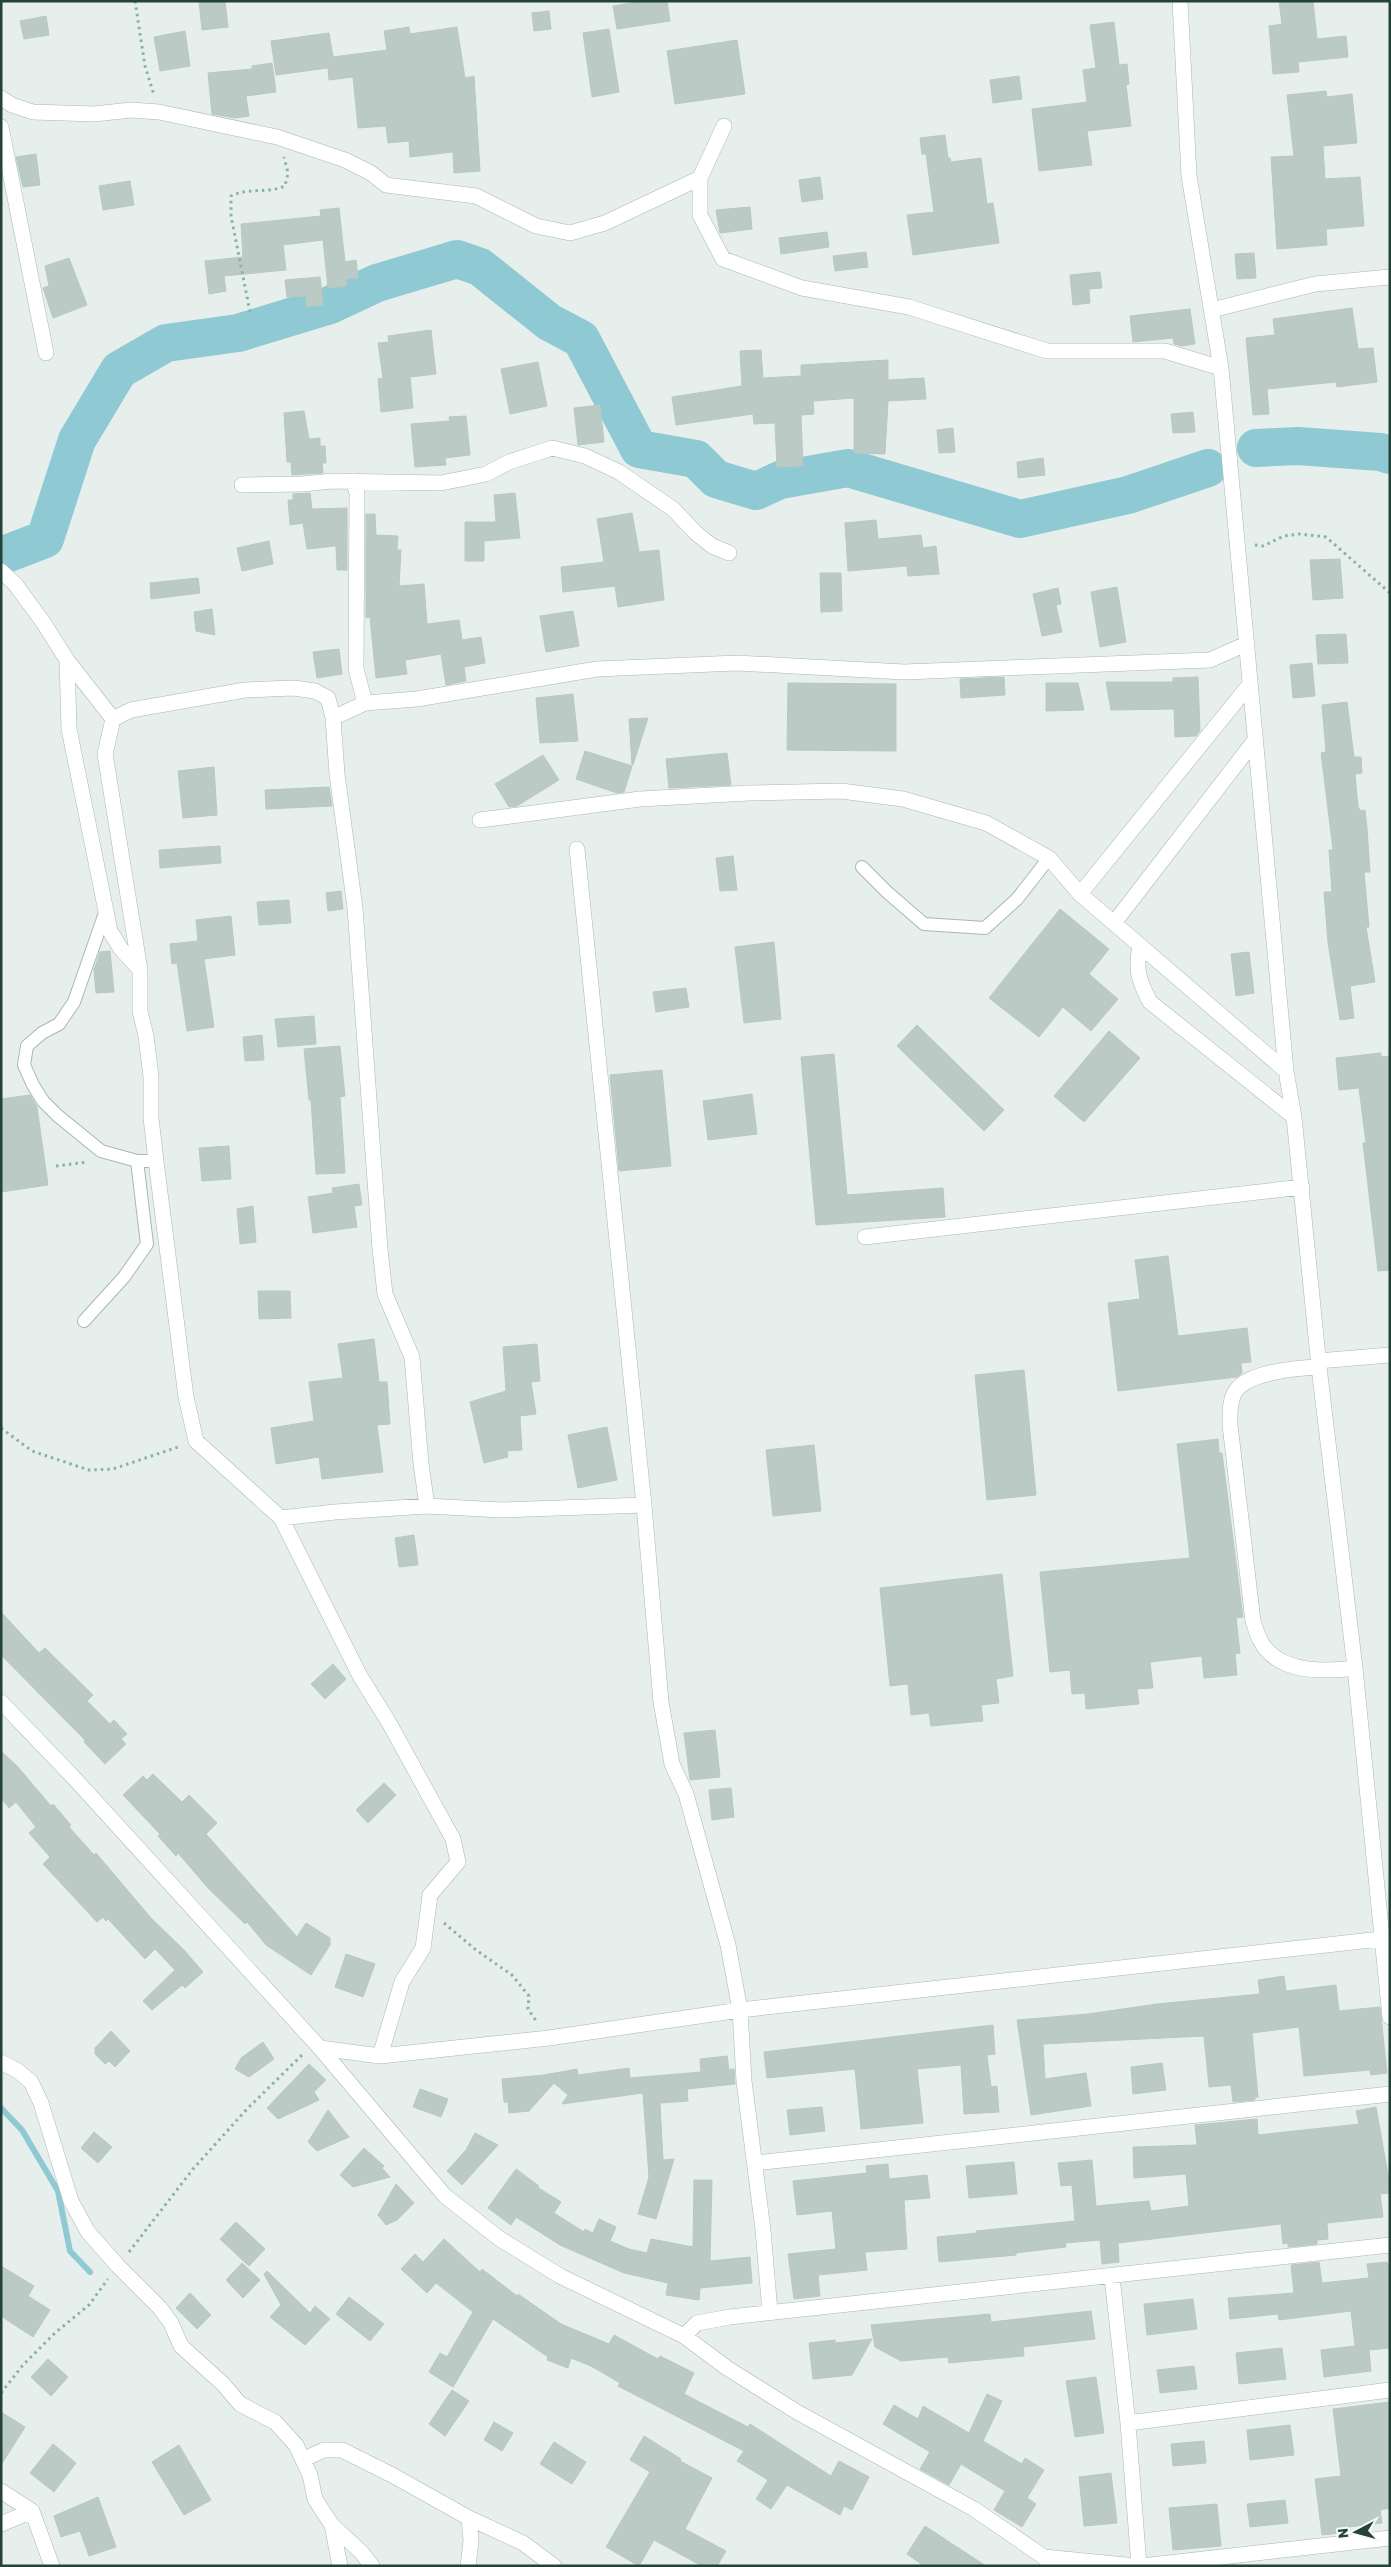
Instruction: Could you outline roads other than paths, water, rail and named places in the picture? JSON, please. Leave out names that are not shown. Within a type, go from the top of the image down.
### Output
[{"type":"street","points":[[1180,1],[1189,176],[1221,368],[1286,1071],[1294,1117],[1318,1364],[1387,1939],[1390,2017]]},
{"type":"street","points":[[1,98],[12,105],[33,112],[94,114],[131,110],[159,112],[278,137],[345,160],[371,173],[386,185],[476,196],[536,226],[570,233],[605,223],[700,178]]},
{"type":"street","points":[[724,126],[700,178],[700,215],[722,259],[802,288],[909,307],[1047,351],[1165,351],[1221,368]]},
{"type":"street","points":[[1,127],[46,353]]},
{"type":"street","points":[[1212,310],[1315,284],[1390,277]]},
{"type":"street","points":[[242,484],[441,483],[486,474],[509,462],[552,448],[585,456],[619,472],[673,509],[696,534],[712,546],[729,553]]},
{"type":"street","points":[[353,482],[357,493],[356,669],[365,703]]},
{"type":"street","points":[[1,571],[15,584],[43,622],[66,660],[113,719]]},
{"type":"street","points":[[333,718],[365,703],[416,699],[597,669],[737,663],[904,672],[1210,660],[1246,644]]},
{"type":"street","points":[[66,660],[69,729],[110,932],[121,949],[140,970]]},
{"type":"street","points":[[1080,894],[1250,684]]},
{"type":"street","points":[[113,719],[131,710],[140,708],[245,690],[293,688],[314,691],[328,698],[333,718],[337,774],[355,908],[380,1249],[386,1294],[412,1356],[422,1476],[427,1506]]},
{"type":"street","points":[[113,719],[105,754],[140,970],[140,1012],[146,1036],[151,1077],[156,1161],[186,1397],[196,1441],[281,1518],[360,1676],[388,1720],[453,1839],[458,1862],[430,1894],[423,1948],[402,1982],[380,2056]]},
{"type":"street","points":[[1114,923],[1255,740]]},
{"type":"street","points":[[480,820],[640,800],[749,793],[841,791],[903,799],[986,823],[1049,858],[1080,894],[1286,1071]]},
{"type":"street","points":[[577,849],[644,1505],[661,1702],[671,1755],[686,1794],[728,1945],[740,2010],[744,2081],[755,2163],[770,2312]]},
{"type":"street","points":[[1140,946],[1138,958],[1139,980],[1150,1002],[1294,1117]]},
{"type":"street","points":[[865,1237],[1302,1187]]},
{"type":"street","points":[[1355,1668],[1325,1672],[1297,1668],[1274,1656],[1260,1641],[1253,1621],[1230,1425],[1231,1402],[1237,1388],[1255,1376],[1318,1364],[1390,1355]]},
{"type":"street","points":[[281,1518],[335,1512],[427,1506],[501,1510],[644,1505]]},
{"type":"street","points":[[1,1702],[74,1778],[320,2048],[445,2196],[500,2239],[560,2276],[684,2336],[727,2368],[796,2412],[974,2508],[1047,2561],[1139,2566],[1390,2538]]},
{"type":"street","points":[[320,2048],[380,2056],[549,2038],[740,2010],[1387,1939]]},
{"type":"street","points":[[1,2062],[18,2071],[31,2082],[56,2144],[71,2201],[88,2232],[118,2266],[160,2308],[171,2324],[181,2346],[223,2384],[240,2404],[274,2422],[296,2445],[304,2459],[315,2499],[332,2525],[361,2552],[372,2566]]},
{"type":"street","points":[[755,2163],[980,2137],[1152,2122],[1390,2094]]},
{"type":"street","points":[[684,2336],[697,2322],[770,2312],[1112,2277],[1390,2245]]},
{"type":"street","points":[[1112,2277],[1128,2423],[1139,2566]]},
{"type":"street","points":[[1128,2423],[1390,2390]]},
{"type":"street","points":[[304,2459],[324,2450],[342,2450],[392,2475],[469,2518],[523,2543],[554,2566]]},
{"type":"street","points":[[1,2491],[32,2511],[52,2566]]},
{"type":"street","points":[[1,2524],[32,2511]]},
{"type":"street","points":[[468,2566],[471,2542],[469,2518]]},
{"type":"street","points":[[332,2525],[340,2566]]},
{"type":"lane","points":[[862,866],[887,892],[924,924],[986,928],[1017,899],[1049,858]]},
{"type":"lane","points":[[106,910],[74,1002],[59,1024],[42,1033],[27,1046],[24,1065],[32,1085],[43,1101],[58,1116],[101,1151],[137,1161],[156,1161]]},
{"type":"lane","points":[[84,1321],[124,1277],[147,1244],[137,1161]]},
{"type":"waterway","points":[[1,556],[45,539],[77,440],[119,370],[166,343],[238,333],[330,305],[377,283],[457,259],[480,267],[549,322],[581,339],[639,449],[696,459],[716,479],[756,491],[780,480],[848,468],[1020,519],[1128,495],[1208,468]]},
{"type":"waterway","points":[[1256,448],[1298,446],[1380,452],[1390,455]]},
{"type":"waterway","points":[[1,2108],[22,2130],[58,2191],[70,2251],[90,2272]]}]
